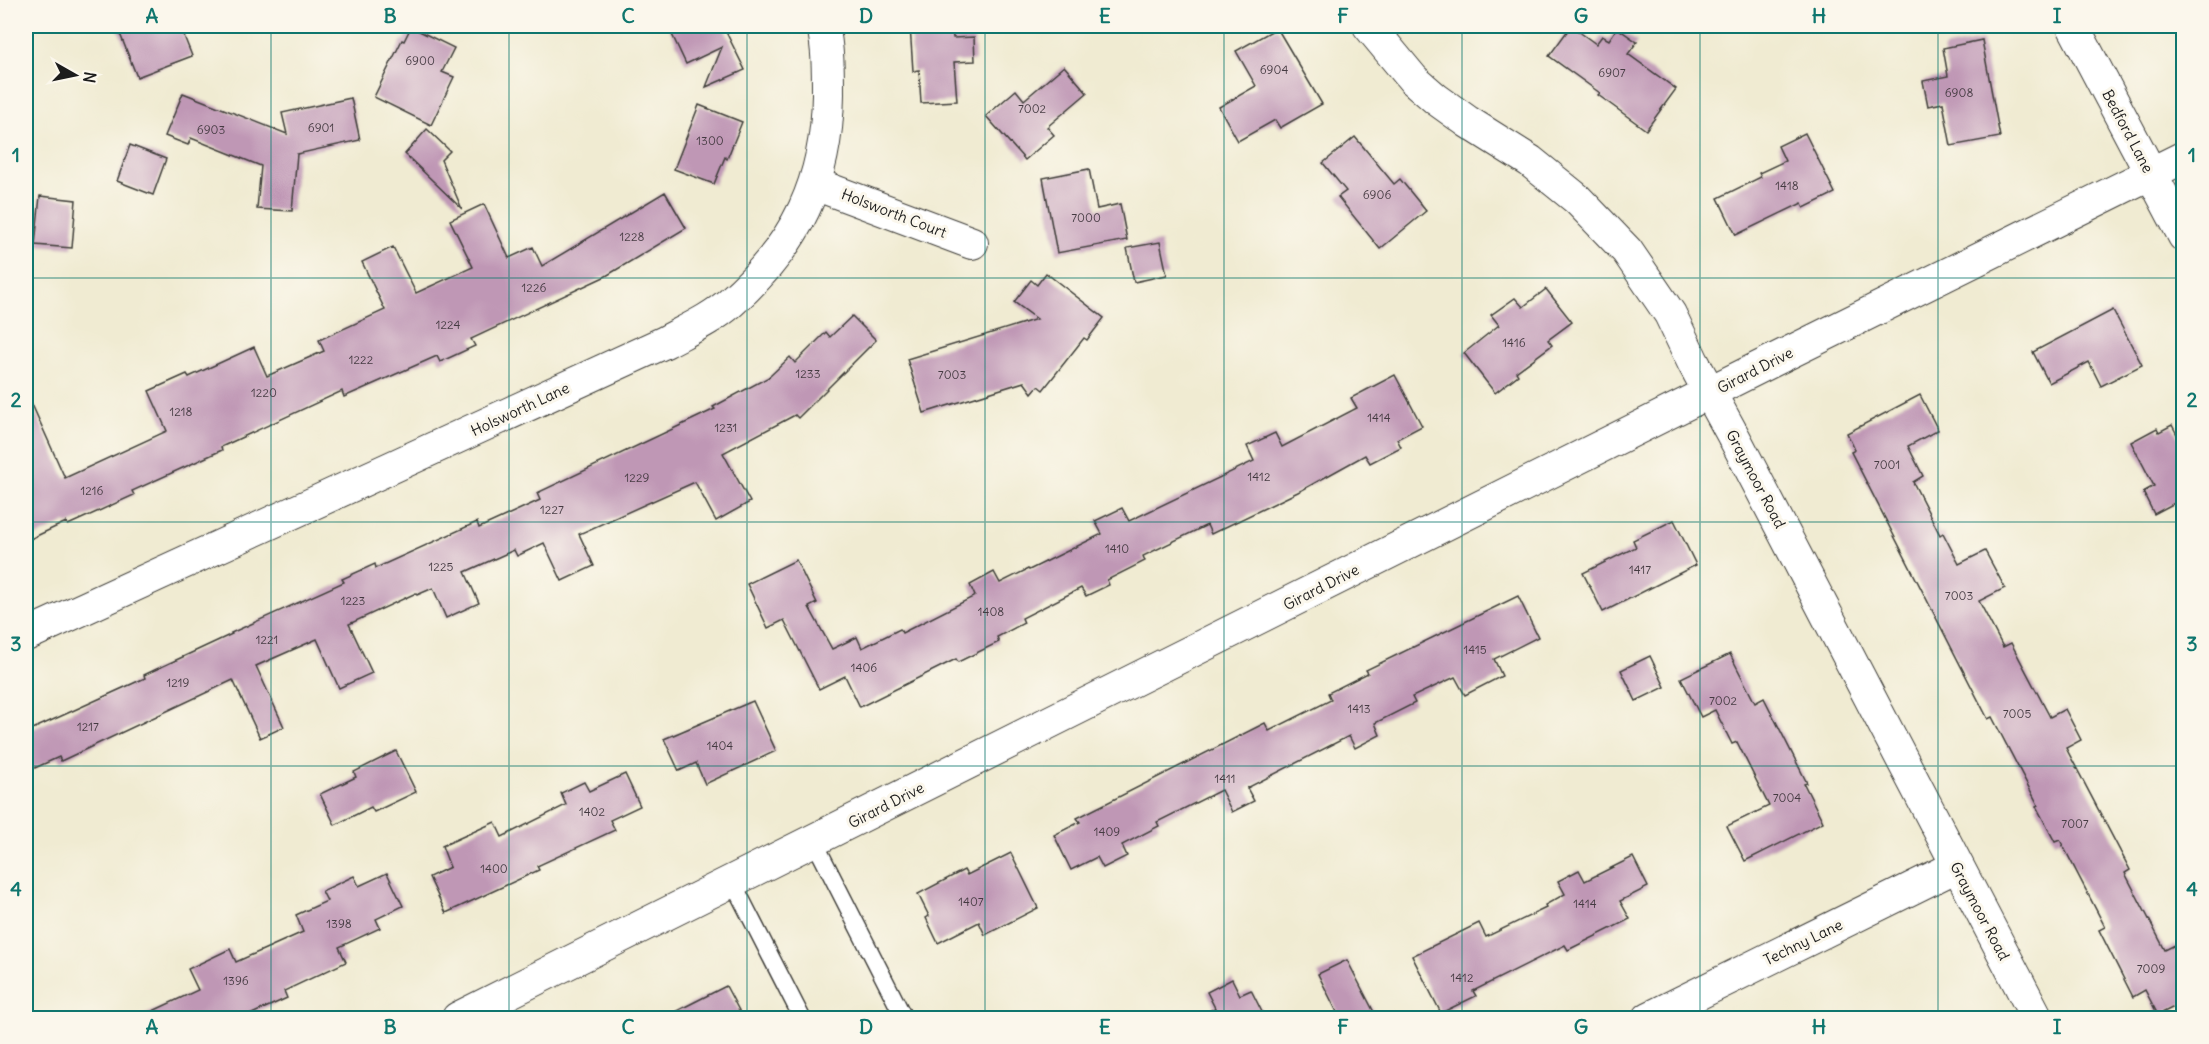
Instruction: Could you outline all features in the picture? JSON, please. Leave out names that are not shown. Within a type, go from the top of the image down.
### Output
[{"type":"street","name":"Holsworth Lane","points":[[26,635],[665,342],[712,316],[751,283],[786,240],[800,218],[815,184],[823,155],[827,118],[828,61],[823,26]]},
{"type":"street","name":"Graymoor Road","points":[[1369,26],[1413,79],[1436,99],[1530,161],[1569,193],[1627,251],[1670,314],[1693,363],[2037,1018]]},
{"type":"street","name":"Bedford Lane","points":[[2073,26],[2184,236]]},
{"type":"street","name":"Girard Drive","points":[[458,1018],[2184,157]]},
{"type":"street","name":"Holsworth Court","points":[[815,184],[972,243]]},
{"type":"street","name":"Techny Lane","points":[[1649,1018],[1957,866]]},
{"type":"lane","points":[[814,841],[904,1018]]},
{"type":"lane","points":[[732,882],[802,1018]]},
{"type":"building","points":[[117,26],[180,26],[192,56],[137,77]]},
{"type":"building","points":[[668,26],[723,26],[745,70],[706,87],[722,47],[686,64]]},
{"type":"building","points":[[910,26],[952,26],[953,38],[974,37],[975,61],[954,62],[957,101],[921,103],[919,70],[913,71]]},
{"type":"building","points":[[1571,26],[1596,44],[1602,36],[1609,40],[1617,28],[1637,42],[1628,54],[1676,89],[1646,130],[1549,56]]},
{"type":"building","points":[[411,27],[454,48],[442,72],[454,77],[431,125],[374,97],[402,40],[404,41]]},
{"type":"building","points":[[1277,28],[1322,104],[1280,128],[1275,120],[1238,141],[1219,107],[1256,86],[1236,51]]},
{"type":"building","points":[[1982,40],[2000,137],[1951,146],[1943,103],[1928,106],[1923,81],[1948,76],[1943,48]]},
{"type":"building","points":[[1064,66],[1087,93],[1047,127],[1054,135],[1025,160],[986,116],[1016,90],[1024,100]]},
{"type":"building","points":[[183,93],[287,134],[282,113],[351,98],[360,140],[297,154],[292,211],[257,209],[261,166],[191,138],[188,145],[165,136]]},
{"type":"building","points":[[699,105],[742,122],[714,184],[674,169]]},
{"type":"building","points":[[427,129],[450,151],[441,160],[462,209],[405,154]]},
{"type":"building","points":[[1805,133],[1835,193],[1804,208],[1802,203],[1736,235],[1718,198],[1761,177],[1759,173],[1785,161],[1778,146]]},
{"type":"building","points":[[1355,137],[1394,184],[1400,179],[1426,211],[1380,249],[1338,197],[1346,191],[1323,163]]},
{"type":"building","points":[[130,145],[166,159],[153,195],[117,181]]},
{"type":"building","points":[[1089,169],[1097,209],[1120,204],[1127,240],[1057,253],[1043,178]]},
{"type":"building","points":[[665,192],[686,228],[606,276],[471,339],[475,346],[440,362],[437,356],[344,397],[342,391],[132,491],[134,495],[68,525],[66,522],[26,541],[26,391],[65,478],[167,431],[149,391],[187,374],[189,377],[254,347],[267,376],[324,351],[319,340],[385,310],[362,262],[393,247],[416,293],[473,267],[450,220],[484,204],[509,258],[533,247],[542,266]]},
{"type":"building","points":[[40,196],[76,200],[72,248],[35,245]]},
{"type":"building","points":[[1160,242],[1167,275],[1134,282],[1127,248]]},
{"type":"building","points":[[1046,273],[1104,318],[1087,340],[1084,338],[1043,390],[1038,386],[1032,393],[1024,382],[924,413],[907,359],[1037,319],[1014,302],[1031,280],[1037,285]]},
{"type":"building","points":[[1546,289],[1572,322],[1548,340],[1552,345],[1516,372],[1518,375],[1495,393],[1464,353],[1499,325],[1491,315],[1515,298],[1523,307]]},
{"type":"building","points":[[2113,310],[2142,365],[2101,386],[2089,362],[2049,383],[2033,352]]},
{"type":"building","points":[[852,316],[876,340],[798,418],[795,415],[723,453],[750,502],[716,521],[695,482],[579,534],[594,566],[562,581],[544,543],[517,556],[514,550],[465,572],[479,603],[446,618],[433,588],[417,595],[416,593],[349,624],[372,673],[339,688],[317,639],[256,666],[284,727],[260,738],[233,680],[61,761],[59,757],[26,772],[26,732],[145,678],[144,675],[344,582],[342,579],[375,564],[376,568],[477,522],[479,528],[540,500],[537,493],[715,409],[713,407],[769,377],[790,357],[795,363],[826,332],[830,337]]},
{"type":"building","points":[[1395,375],[1422,426],[1397,439],[1401,447],[1370,463],[1365,455],[1302,490],[1211,534],[1207,525],[1143,556],[1145,561],[1107,580],[1109,585],[1086,596],[1081,588],[1022,618],[1024,623],[997,637],[999,642],[958,662],[956,659],[860,707],[845,676],[819,689],[784,620],[768,628],[747,584],[796,560],[817,603],[809,607],[832,649],[857,637],[862,648],[900,629],[902,633],[975,596],[970,585],[994,572],[1000,583],[1102,534],[1095,521],[1122,508],[1129,521],[1254,461],[1247,446],[1275,433],[1282,447],[1357,408],[1351,398]]},
{"type":"building","points":[[1920,395],[1938,430],[1908,446],[1923,476],[1913,482],[1940,535],[1943,533],[1959,564],[1985,551],[2005,588],[1979,601],[2003,647],[2011,643],[2050,717],[2065,709],[2081,740],[2066,748],[2130,870],[2125,873],[2165,950],[2175,945],[2184,961],[2184,1002],[2158,1015],[2145,990],[2133,997],[2099,930],[2105,927],[2060,840],[2055,842],[1992,717],[1988,719],[1851,452],[1855,450],[1847,433]]},
{"type":"building","points":[[2172,425],[2184,448],[2184,498],[2154,514],[2143,492],[2154,486],[2131,442],[2157,428],[2159,432]]},
{"type":"building","points":[[1674,520],[1696,565],[1603,612],[1583,573],[1636,547],[1633,540]]},
{"type":"building","points":[[1518,596],[1538,637],[1494,659],[1502,676],[1465,695],[1455,677],[1412,697],[1415,703],[1375,723],[1380,735],[1355,748],[1349,736],[1247,788],[1254,801],[1232,812],[1221,790],[1157,822],[1159,826],[1122,845],[1127,856],[1103,868],[1097,857],[1071,870],[1054,835],[1080,822],[1077,818],[1265,723],[1269,731],[1331,700],[1328,693],[1368,673],[1366,670]]},
{"type":"building","points":[[1730,654],[1755,703],[1764,698],[1807,783],[1804,784],[1823,822],[1745,861],[1727,826],[1769,806],[1737,742],[1732,744],[1715,710],[1701,717],[1681,678]]},
{"type":"building","points":[[1650,656],[1665,687],[1636,701],[1621,670]]},
{"type":"building","points":[[753,701],[776,751],[705,784],[696,763],[679,771],[664,739]]},
{"type":"building","points":[[396,751],[416,792],[374,812],[371,807],[335,825],[320,794],[356,777],[354,772]]},
{"type":"building","points":[[625,774],[640,806],[610,820],[615,830],[537,866],[539,870],[446,913],[429,877],[450,867],[442,846],[495,822],[502,837],[566,805],[561,793],[584,782],[589,791]]},
{"type":"building","points":[[1011,853],[1038,908],[985,935],[979,922],[938,943],[926,918],[929,916],[918,894],[964,870],[967,875]]},
{"type":"building","points":[[1633,857],[1648,887],[1620,901],[1630,919],[1568,950],[1565,945],[1473,991],[1476,996],[1441,1013],[1412,956],[1479,923],[1486,937],[1546,908],[1545,905],[1565,894],[1558,881],[1579,870],[1585,881]]},
{"type":"building","points":[[387,873],[403,906],[376,919],[380,928],[339,947],[346,962],[284,991],[287,998],[243,1018],[138,1018],[198,990],[188,969],[230,949],[236,962],[303,932],[296,915],[327,901],[322,891],[354,876],[359,886]]},
{"type":"building","points":[[1347,960],[1377,1018],[1340,1018],[1318,974]]},
{"type":"building","points":[[1232,979],[1240,995],[1251,990],[1265,1018],[1196,1018],[1215,1008],[1207,992]]},
{"type":"building","points":[[726,986],[743,1018],[663,1018]]}]
